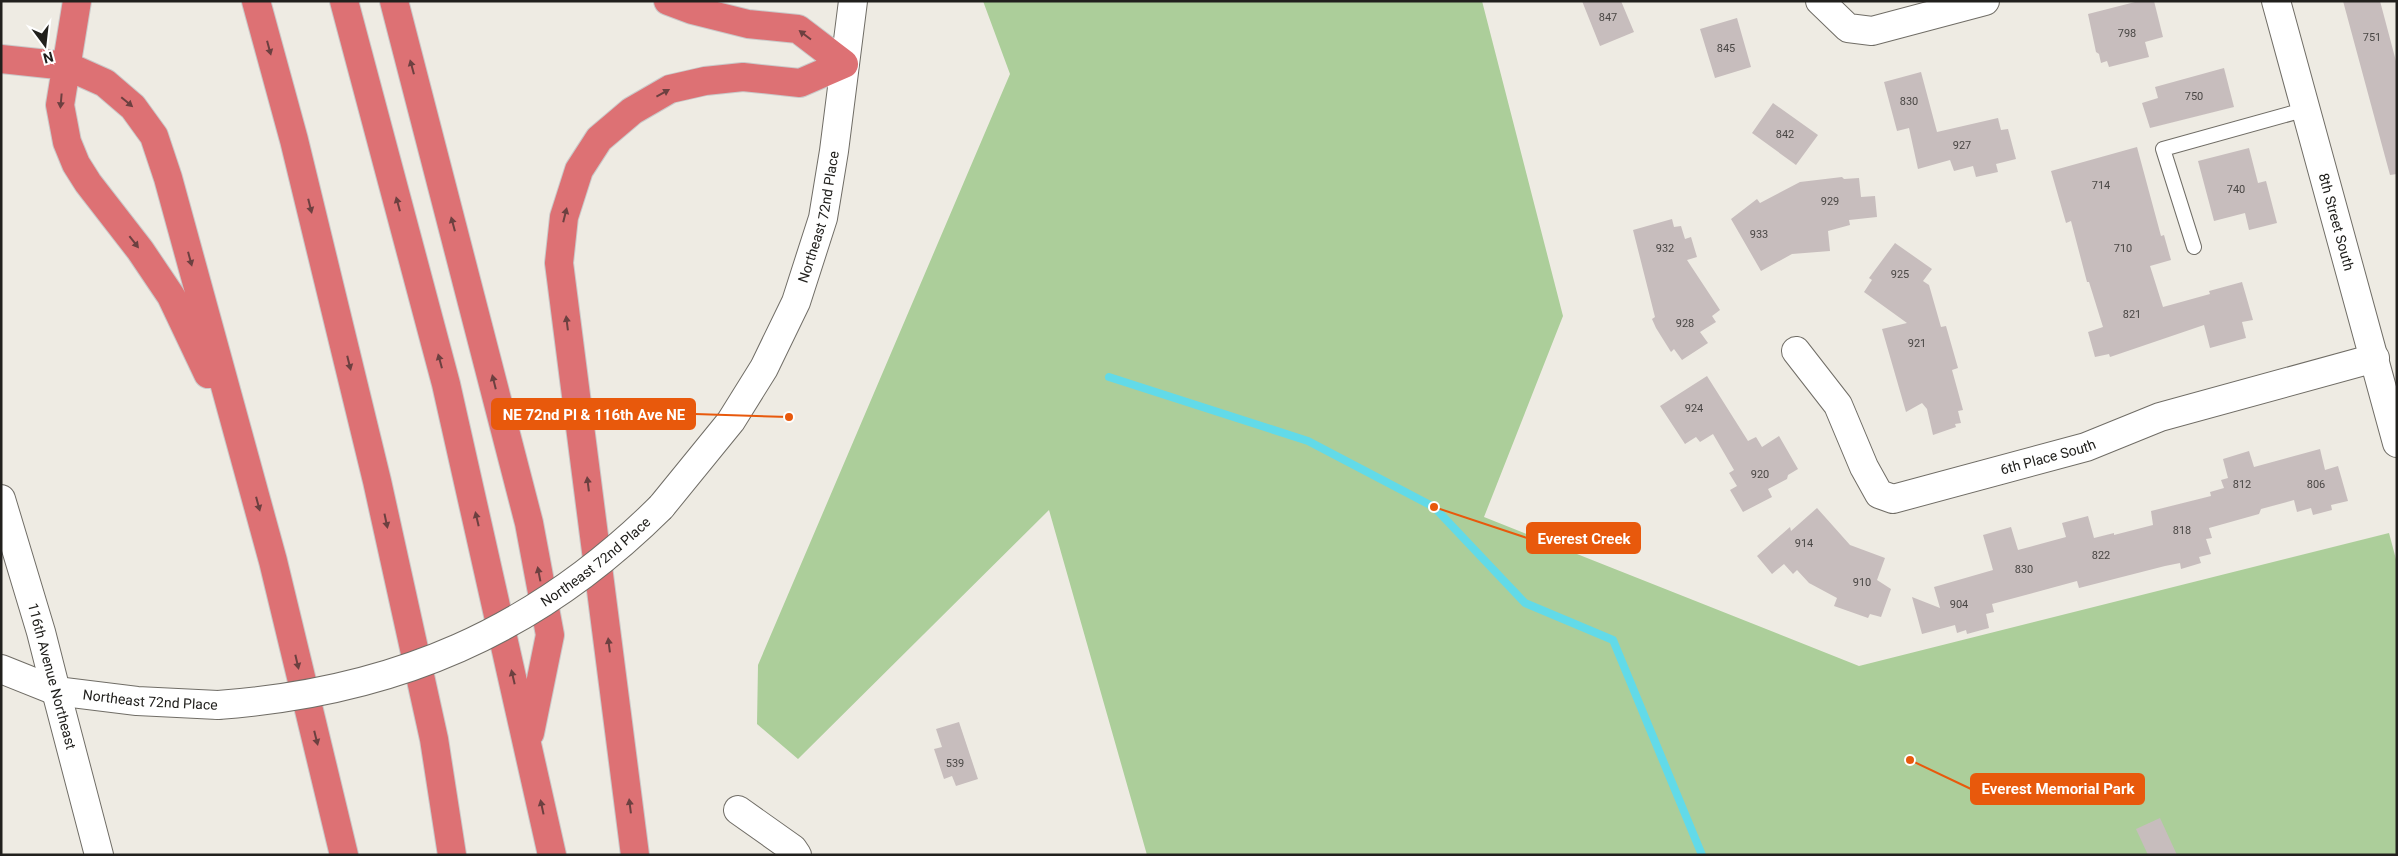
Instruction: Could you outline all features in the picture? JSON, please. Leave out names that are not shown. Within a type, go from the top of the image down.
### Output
[{"type":"highway","points":[[77,1],[60,105],[68,142],[76,164],[171,296],[245,457]]},
{"type":"highway","points":[[256,1],[294,140],[378,481],[434,739],[452,855]]},
{"type":"highway","points":[[344,1],[446,384],[552,855]]},
{"type":"highway","points":[[394,1],[466,273],[529,523],[550,635],[528,742]]},
{"type":"highway","points":[[635,855],[559,263],[564,217],[580,170],[599,138],[632,111],[670,89],[705,81],[743,77],[800,83],[844,64],[798,29],[748,24],[692,10],[668,1]]},
{"type":"highway","points":[[1,59],[66,66],[105,83],[133,107],[154,136],[168,178],[273,561],[344,855]]},
{"type":"street","name":"Northeast 72nd Place","points":[[1,669],[56,691],[137,701],[218,705],[303,696],[361,684],[410,669],[457,650],[503,628],[547,602],[628,540],[661,507],[732,421],[764,368],[796,302],[823,218],[834,151],[853,1]]},
{"type":"street","points":[[1820,1],[1848,28],[1872,31],[1985,1]]},
{"type":"street","name":"8th Street South","points":[[2276,1],[2397,443]]},
{"type":"street","name":"6th Place South","points":[[1796,351],[1838,405],[1864,466],[1879,494],[1893,499],[2086,447],[2160,417],[2375,358]]},
{"type":"street","name":"116th Avenue Northeast","points":[[1,499],[42,632],[99,855]]},
{"type":"street","points":[[738,810],[793,849],[797,855]]},
{"type":"lane","points":[[2194,247],[2163,149],[2307,109]]},
{"type":"green space","points":[[983,1],[1482,1],[1563,316],[1484,517],[1859,666],[2389,533],[2397,563],[2397,855],[1147,855],[1049,510],[798,759],[757,724],[758,665],[1010,74]]},
{"type":"building","points":[[1582,1],[1621,1],[1634,32],[1600,46]]},
{"type":"building","points":[[2139,1],[2154,1],[2163,37],[2145,42],[2149,57],[2109,67],[2107,61],[2101,63],[2099,54],[2096,52],[2088,14]]},
{"type":"building","points":[[2343,1],[2380,1],[2397,65],[2397,174],[2390,175]]},
{"type":"building","points":[[1737,18],[1751,67],[1715,78],[1700,29]]},
{"type":"building","points":[[2224,68],[2234,107],[2150,128],[2142,103],[2158,98],[2155,87]]},
{"type":"building","points":[[1921,72],[1937,132],[1998,118],[2001,130],[2008,129],[2016,159],[1996,164],[1998,172],[1976,177],[1973,166],[1954,171],[1950,160],[1918,169],[1909,128],[1897,131],[1884,82]]},
{"type":"building","points":[[1773,103],[1818,135],[1796,165],[1752,133]]},
{"type":"building","points":[[2137,147],[2161,236],[2164,235],[2171,260],[2150,266],[2163,307],[2210,294],[2209,291],[2242,282],[2253,320],[2242,322],[2246,338],[2210,348],[2204,325],[2110,357],[2109,354],[2095,357],[2088,332],[2103,327],[2089,282],[2087,282],[2071,221],[2066,223],[2051,171]]},
{"type":"building","points":[[2249,148],[2258,183],[2266,181],[2277,223],[2249,230],[2245,213],[2214,221],[2198,161]]},
{"type":"building","points":[[1842,177],[1844,179],[1859,178],[1861,197],[1875,196],[1877,217],[1849,220],[1850,225],[1828,231],[1830,251],[1792,254],[1761,271],[1731,219],[1757,199],[1760,203],[1800,182]]},
{"type":"building","points":[[1672,219],[1674,227],[1681,226],[1685,239],[1691,237],[1697,257],[1687,260],[1720,310],[1712,316],[1716,322],[1700,332],[1708,343],[1682,360],[1674,349],[1671,352],[1652,319],[1655,317],[1633,230]]},
{"type":"building","points":[[1895,243],[1932,269],[1923,281],[1929,285],[1941,327],[1946,326],[1958,368],[1952,370],[1963,410],[1958,411],[1961,423],[1955,424],[1956,427],[1933,435],[1927,409],[1922,403],[1906,412],[1882,329],[1907,323],[1864,292],[1872,280],[1869,278]]},
{"type":"building","points":[[1707,376],[1748,441],[1756,437],[1762,447],[1779,436],[1798,469],[1788,475],[1787,479],[1768,489],[1772,497],[1743,512],[1730,490],[1737,486],[1729,473],[1734,470],[1713,434],[1700,442],[1696,437],[1685,444],[1660,406]]},
{"type":"building","points":[[2320,449],[2325,470],[2338,466],[2348,501],[2331,505],[2332,510],[2313,515],[2311,508],[2297,512],[2294,500],[2261,509],[2259,514],[2209,528],[2212,538],[2206,539],[2211,554],[2199,557],[2201,563],[2181,569],[2180,563],[2165,566],[2079,588],[2077,581],[1992,604],[1994,612],[1986,614],[1989,628],[1967,634],[1966,630],[1957,633],[1955,625],[1922,634],[1912,597],[1940,608],[1934,587],[1993,570],[1983,535],[2011,527],[2018,550],[2066,537],[2062,523],[2088,516],[2094,538],[2114,533],[2114,535],[2153,525],[2151,511],[2211,496],[2210,492],[2224,488],[2221,480],[2228,478],[2223,459],[2249,451],[2254,467]]},
{"type":"building","points":[[1817,508],[1850,545],[1885,558],[1877,580],[1891,589],[1881,617],[1870,614],[1868,618],[1834,606],[1837,598],[1809,583],[1797,570],[1793,574],[1784,564],[1772,574],[1757,556],[1790,527],[1791,531]]},
{"type":"building","points":[[959,722],[978,779],[956,786],[952,776],[944,779],[934,749],[942,747],[936,729]]},
{"type":"building","points":[[2160,818],[2177,855],[2148,855],[2136,829]]},
{"type":"waterway","points":[[1109,377],[1308,441],[1434,507],[1525,603],[1613,640],[1702,855]]},
{"type":"place","name":"NE 72nd Pl & 116th Ave NE","points":[[789,417]]},
{"type":"place","name":"Everest Creek","points":[[1434,507]]},
{"type":"place","name":"Everest Memorial Park","points":[[1910,760]]}]
